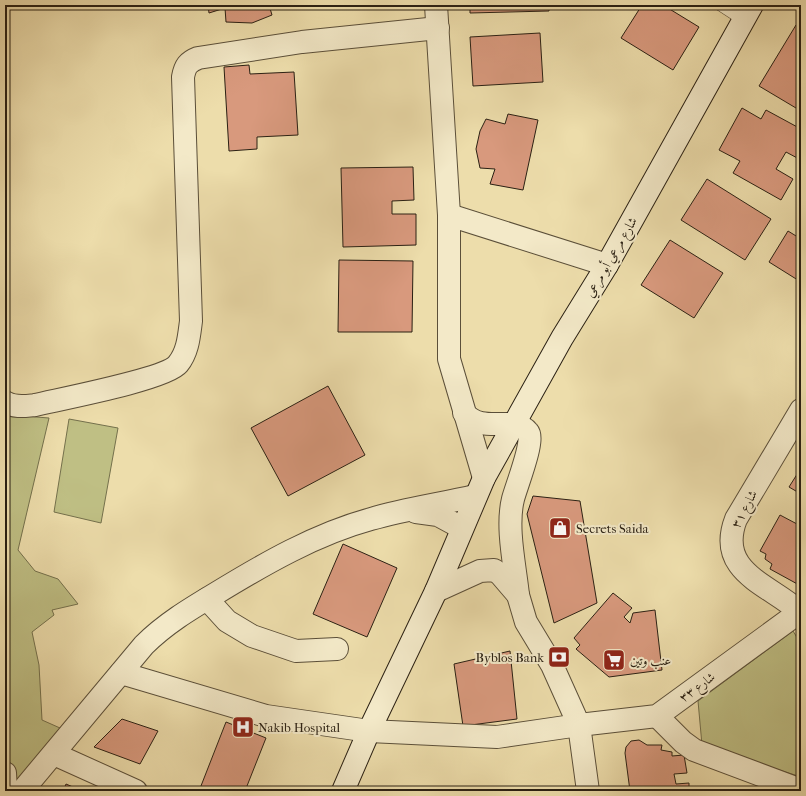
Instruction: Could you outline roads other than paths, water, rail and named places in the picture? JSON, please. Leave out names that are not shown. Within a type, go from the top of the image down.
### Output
[{"type":"street","points":[[436,5],[449,215],[449,359],[464,413],[473,503]]},
{"type":"street","name":"شارع مرعي أبو مرعي","points":[[343,791],[369,731],[436,591],[473,503],[562,338],[608,266],[747,12]]},
{"type":"street","points":[[5,402],[10,405],[20,406],[35,405],[157,376],[177,366],[183,357],[188,343],[191,321],[183,77],[186,66],[190,61],[198,58],[302,42],[438,28]]},
{"type":"street","points":[[449,215],[608,266]]},
{"type":"street","name":"شارع ٣١","points":[[801,410],[736,519],[732,530],[731,542],[741,568],[752,579],[801,612]]},
{"type":"street","points":[[464,413],[472,420],[484,424],[515,424],[528,431],[531,437],[525,463],[511,506],[518,595],[526,622],[552,665],[579,725],[588,791]]},
{"type":"street","points":[[22,791],[152,637],[207,599],[265,564],[332,532],[371,519],[401,512],[439,510],[473,503]]},
{"type":"street","points":[[439,510],[473,503]]},
{"type":"street","points":[[436,591],[480,571],[494,570],[506,579],[518,595]]},
{"type":"street","points":[[207,599],[227,621],[252,636],[296,651],[337,649]]},
{"type":"street","name":"شارع ٣٣","points":[[121,673],[266,716],[369,731],[497,737],[579,725],[657,716],[801,612]]},
{"type":"street","points":[[657,716],[683,742],[694,750],[801,790]]},
{"type":"street","points":[[54,754],[136,791]]},
{"type":"street","points":[[5,773],[6,791]]},
{"type":"lane","points":[[720,5],[747,12]]},
{"type":"place","name":"Secrets Saida","points":[[560,528]]},
{"type":"place","name":"Byblos Bank","points":[[559,657]]},
{"type":"place","name":"عنب وتين","points":[[614,660]]},
{"type":"place","name":"Nakib Hospital","points":[[243,727]]}]
